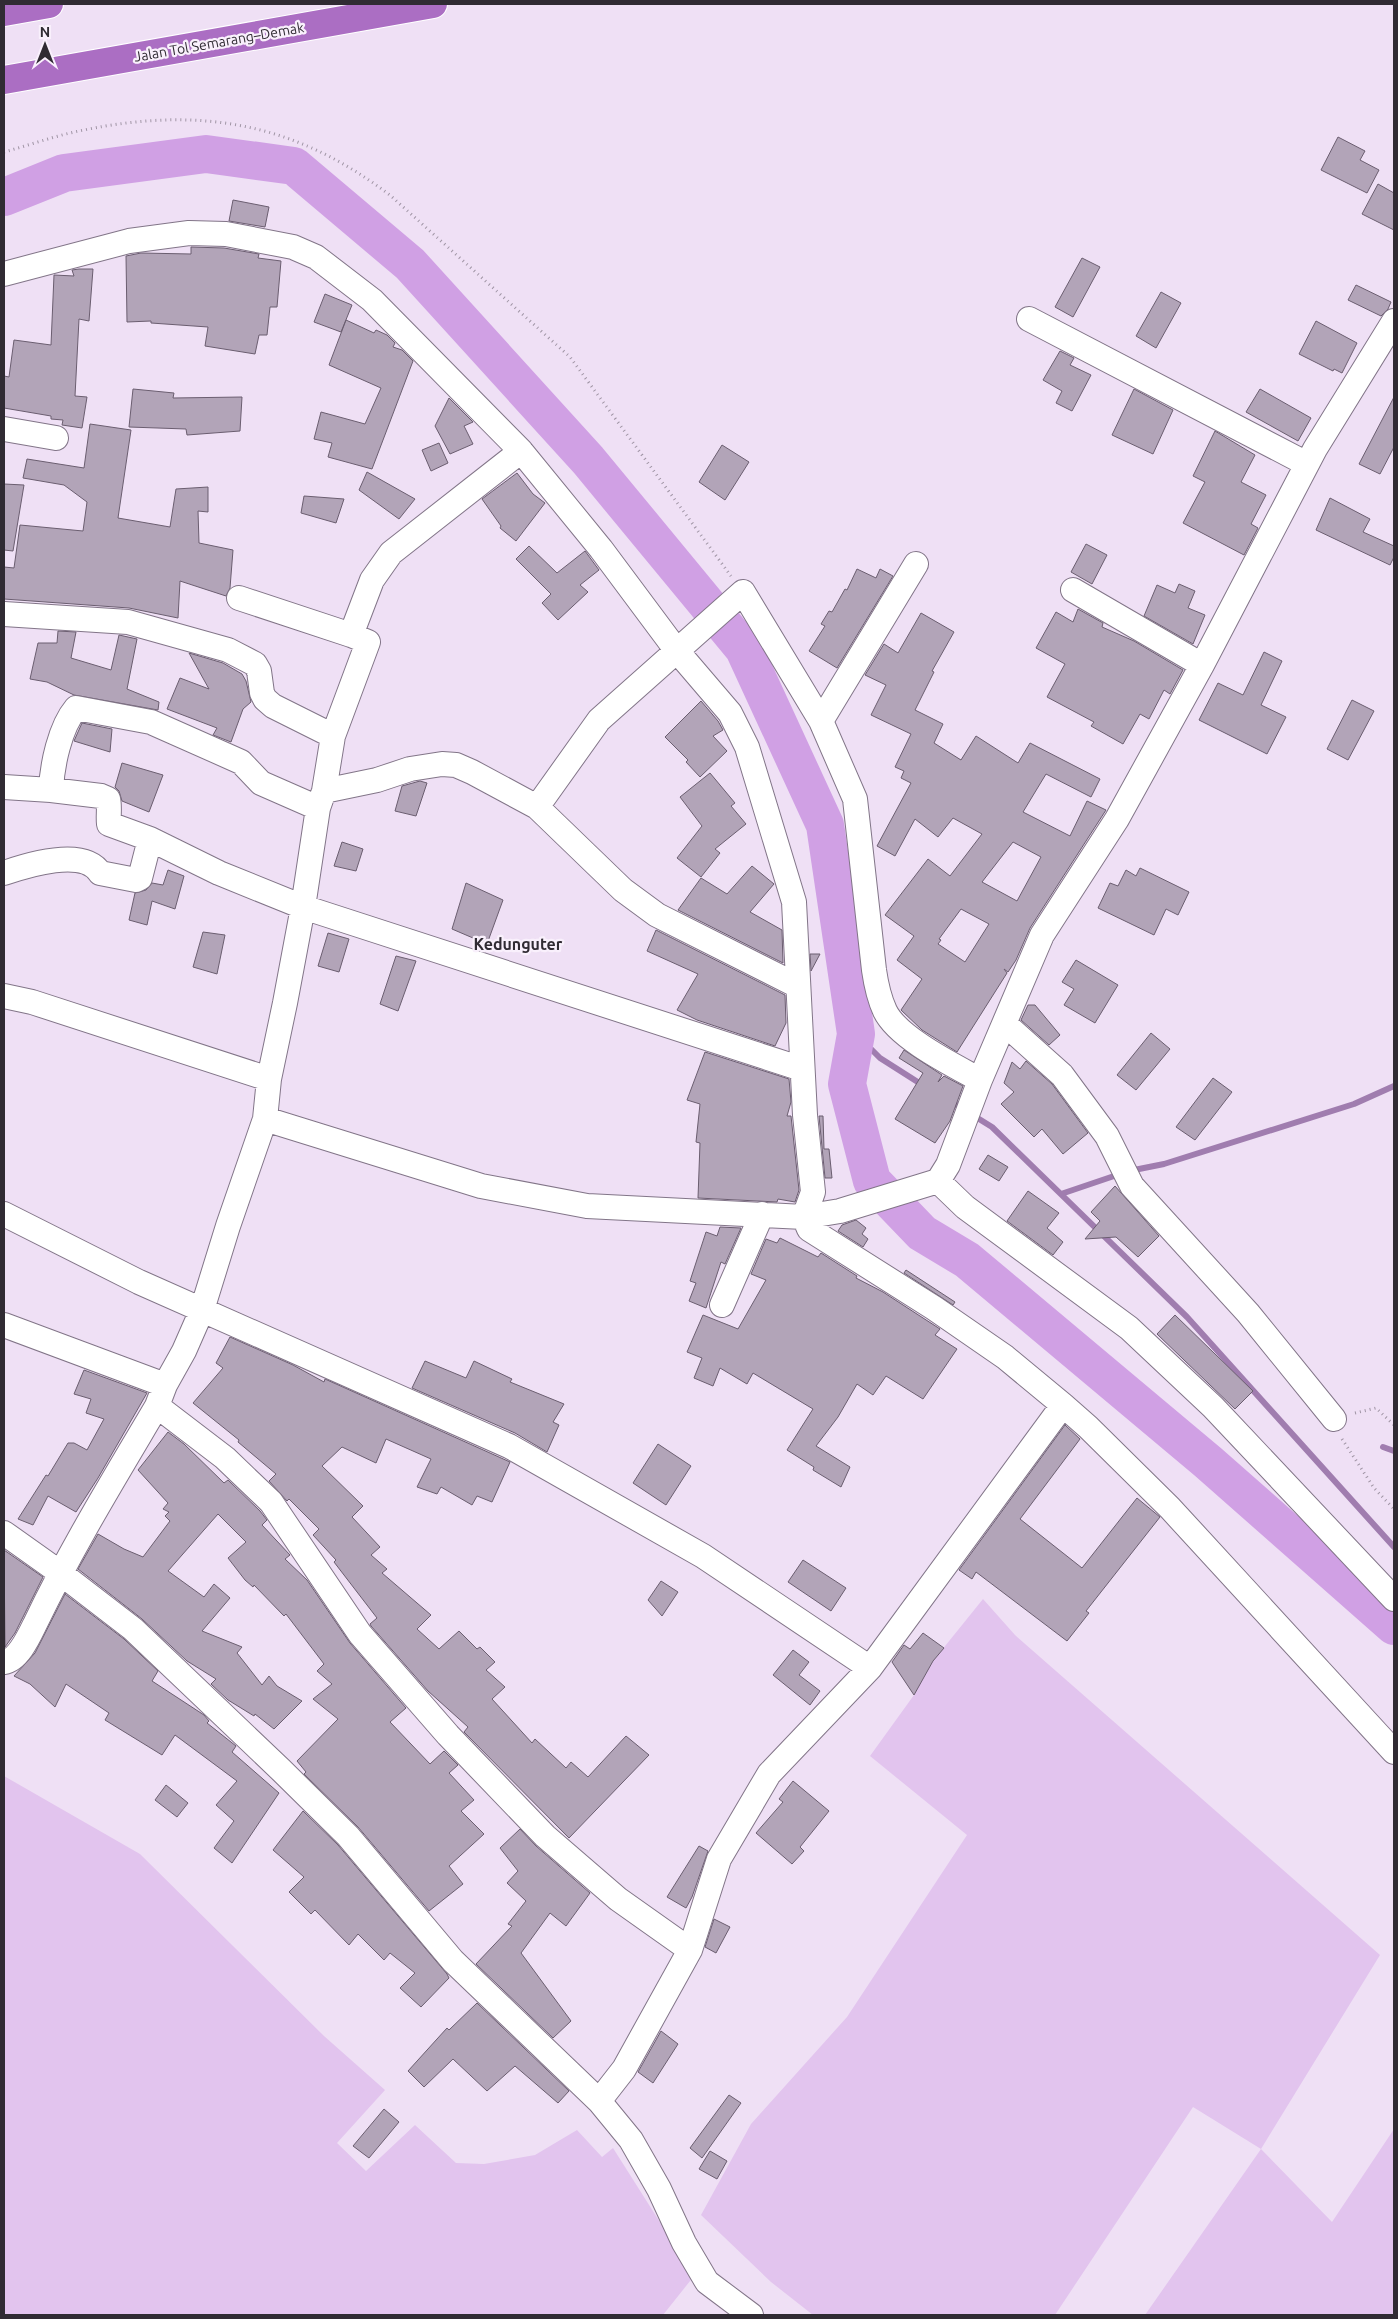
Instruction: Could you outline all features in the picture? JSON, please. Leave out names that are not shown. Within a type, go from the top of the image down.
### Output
[{"type":"highway","points":[[4,12],[49,4]]},
{"type":"highway","name":"Jalan Tol Semarang–Demak","points":[[4,80],[433,4]]},
{"type":"street","points":[[4,274],[129,241],[190,233],[226,234],[293,247],[316,258],[372,300],[521,451],[681,647],[730,713],[747,747],[794,902],[796,985],[813,1192],[804,1217],[809,1229],[934,1308],[1005,1357],[1088,1427],[1170,1508],[1394,1752]]},
{"type":"street","points":[[1029,319],[1307,464]]},
{"type":"street","points":[[265,1119],[481,1186],[587,1206],[804,1217],[840,1211],[935,1177],[977,1089],[1042,935],[1117,818],[1202,665],[1307,464],[1394,321]]},
{"type":"street","points":[[4,429],[56,438]]},
{"type":"street","points":[[351,635],[372,580],[391,553],[521,451]]},
{"type":"street","points":[[821,722],[916,564]]},
{"type":"street","points":[[1073,590],[1202,665]]},
{"type":"street","points":[[538,807],[599,720],[740,595],[821,722],[855,799],[874,970],[879,995],[885,1011],[894,1024],[977,1089]]},
{"type":"street","points":[[4,1662],[9,1661],[22,1646],[60,1572],[161,1396],[184,1351],[202,1310],[228,1226],[265,1119],[269,1079],[303,908],[333,736],[368,642],[239,598]]},
{"type":"street","points":[[4,614],[128,622],[228,650],[255,664],[259,671],[265,699],[274,706],[333,736]]},
{"type":"street","points":[[51,790],[52,768],[68,719],[76,708],[151,722],[241,762],[261,783],[321,799],[410,769],[442,764],[456,765],[538,807],[623,890],[657,915],[796,985]]},
{"type":"street","points":[[4,787],[101,796],[108,799],[110,804],[108,824],[150,840],[219,874],[303,908],[802,1069]]},
{"type":"street","points":[[4,873],[34,863],[76,860],[93,864],[100,873],[136,880],[140,878],[150,840]]},
{"type":"street","points":[[4,996],[32,1002],[269,1079]]},
{"type":"street","points":[[1004,1024],[1062,1074],[1107,1136],[1132,1186],[1248,1313],[1334,1419]]},
{"type":"street","points":[[935,1177],[966,1207],[1129,1328],[1213,1407],[1394,1599]]},
{"type":"street","points":[[4,1214],[139,1282],[509,1446],[703,1556],[870,1668]]},
{"type":"street","points":[[722,1305],[762,1214]]},
{"type":"street","points":[[4,1325],[161,1396],[271,1502],[360,1634],[448,1736],[545,1836],[618,1899],[690,1950]]},
{"type":"street","points":[[599,2101],[624,2069],[690,1950],[719,1859],[769,1774],[870,1668],[1063,1405]]},
{"type":"street","points":[[4,1533],[60,1572],[132,1630],[280,1769],[348,1836],[453,1961],[599,2101],[631,2140],[659,2189],[684,2243],[707,2282],[751,2315]]},
{"type":"path","points":[[4,152],[83,130],[139,121],[208,120],[251,127],[298,142],[332,157],[363,175],[391,196],[570,357],[740,595]]},
{"type":"path","points":[[1394,1425],[1376,1408],[1334,1419],[1338,1433],[1374,1488],[1394,1509]]},
{"type":"shaded area","points":[[983,1599],[1015,1635],[1380,1955],[1261,2149],[1193,2107],[1055,2315],[813,2315],[771,2282],[701,2215],[751,2124],[847,2017],[967,1835],[870,1756],[914,1695],[933,1661]]},
{"type":"shaded area","points":[[4,1776],[140,1854],[324,2036],[385,2090],[337,2143],[366,2171],[415,2125],[456,2163],[484,2164],[535,2155],[577,2130],[602,2157],[613,2148],[694,2276],[663,2315],[4,2315]]},
{"type":"shaded area","points":[[1394,2129],[1394,2315],[1145,2315],[1261,2149],[1332,2222]]},
{"type":"building","points":[[1338,137],[1365,151],[1360,160],[1379,170],[1367,193],[1321,170]]},
{"type":"building","points":[[1378,184],[1394,193],[1394,230],[1362,214]]},
{"type":"building","points":[[233,200],[269,207],[265,227],[229,221]]},
{"type":"building","points":[[191,247],[224,248],[259,254],[258,258],[281,261],[277,307],[270,307],[267,335],[259,335],[255,354],[205,346],[208,327],[151,323],[151,321],[127,322],[126,256],[141,253],[191,254]]},
{"type":"building","points":[[1082,258],[1100,267],[1073,317],[1055,307]]},
{"type":"building","points":[[93,269],[89,321],[79,319],[75,396],[87,397],[82,428],[62,425],[63,420],[51,419],[51,416],[4,408],[4,376],[9,377],[14,340],[51,345],[54,275],[74,276],[72,270]]},
{"type":"building","points":[[1356,285],[1391,302],[1388,309],[1381,316],[1348,300]]},
{"type":"building","points":[[1161,292],[1181,303],[1156,348],[1136,336]]},
{"type":"building","points":[[325,294],[352,305],[341,332],[314,322]]},
{"type":"building","points":[[346,320],[374,333],[376,330],[387,335],[395,343],[393,347],[402,350],[413,361],[372,469],[328,457],[332,443],[314,439],[321,412],[365,424],[381,388],[329,365]]},
{"type":"building","points":[[1316,321],[1357,343],[1342,373],[1334,369],[1333,371],[1299,354]]},
{"type":"building","points":[[1060,351],[1074,358],[1070,365],[1091,375],[1072,411],[1056,403],[1062,391],[1043,380]]},
{"type":"building","points":[[133,389],[174,393],[173,398],[242,397],[240,431],[187,435],[186,429],[129,427]]},
{"type":"building","points":[[1134,389],[1173,410],[1153,454],[1112,435]]},
{"type":"building","points":[[1260,389],[1311,418],[1298,441],[1246,412]]},
{"type":"building","points":[[1394,397],[1394,447],[1380,474],[1359,464]]},
{"type":"building","points":[[449,398],[473,422],[464,426],[473,444],[450,454],[435,426]]},
{"type":"building","points":[[90,424],[131,430],[118,518],[170,527],[176,489],[208,487],[208,512],[198,511],[199,543],[233,550],[230,588],[226,596],[180,581],[178,618],[129,608],[4,599],[4,567],[14,568],[20,525],[83,531],[87,502],[64,485],[23,478],[27,459],[84,468]]},
{"type":"building","points":[[1215,431],[1255,455],[1241,482],[1266,495],[1251,524],[1258,528],[1244,555],[1183,523],[1205,482],[1193,476]]},
{"type":"building","points":[[439,443],[448,463],[431,471],[422,450]]},
{"type":"building","points":[[722,445],[749,462],[725,500],[699,482]]},
{"type":"building","points":[[367,472],[415,499],[399,519],[359,490]]},
{"type":"building","points":[[517,473],[533,494],[545,503],[516,541],[500,528],[501,526],[482,499]]},
{"type":"building","points":[[4,484],[24,485],[13,551],[4,550]]},
{"type":"building","points":[[304,496],[344,499],[336,523],[301,513]]},
{"type":"building","points":[[1330,498],[1370,519],[1363,532],[1394,546],[1394,557],[1390,565],[1316,530]]},
{"type":"building","points":[[1086,544],[1107,555],[1092,584],[1071,572]]},
{"type":"building","points":[[529,546],[557,573],[585,551],[599,570],[580,585],[588,592],[558,620],[542,603],[551,594],[516,559]]},
{"type":"building","points":[[857,569],[876,578],[880,569],[893,576],[837,668],[809,651],[825,626],[821,624],[829,611],[832,612],[845,589],[847,590]]},
{"type":"building","points":[[1179,584],[1195,591],[1188,608],[1205,615],[1193,644],[1144,616],[1157,585],[1175,593]]},
{"type":"building","points":[[1078,609],[1103,623],[1102,627],[1134,641],[1183,670],[1170,694],[1164,690],[1149,719],[1140,714],[1123,744],[1091,726],[1094,722],[1047,697],[1065,664],[1036,648],[1056,612],[1073,622]]},
{"type":"building","points":[[921,613],[954,632],[932,671],[934,672],[915,710],[943,724],[934,743],[961,760],[976,736],[1018,763],[1030,743],[1100,779],[1091,797],[1046,774],[1023,812],[1070,836],[1087,801],[1106,810],[1030,928],[1016,960],[1008,972],[1004,969],[1007,973],[957,1052],[922,1030],[901,1010],[922,979],[897,960],[914,936],[885,915],[928,859],[950,876],[982,834],[953,818],[938,837],[915,819],[895,856],[877,846],[911,783],[901,778],[904,771],[895,767],[911,734],[871,715],[886,685],[865,675],[884,644],[898,653]],"holes":[[[1013,842],[1041,857],[1017,901],[982,882]],[[961,909],[989,924],[965,962],[938,944],[941,940],[939,939]]]},
{"type":"building","points":[[58,631],[76,632],[71,658],[111,670],[119,635],[137,639],[127,689],[159,702],[158,710],[74,695],[47,682],[30,679],[38,643],[57,643]]},
{"type":"building","points":[[1264,652],[1282,661],[1261,705],[1286,717],[1267,754],[1199,720],[1218,683],[1243,695]]},
{"type":"building","points":[[189,653],[223,663],[242,674],[246,681],[251,702],[243,709],[231,742],[213,735],[217,728],[167,709],[180,678],[209,689]]},
{"type":"building","points":[[1352,700],[1374,711],[1348,760],[1327,749]]},
{"type":"building","points":[[701,701],[723,730],[713,736],[727,751],[700,777],[686,762],[688,760],[665,737]]},
{"type":"building","points":[[82,723],[112,729],[110,752],[74,741]]},
{"type":"building","points":[[122,763],[163,775],[149,812],[122,801],[119,791],[115,787]]},
{"type":"building","points":[[710,773],[735,803],[731,806],[746,824],[715,849],[720,853],[701,877],[677,858],[702,826],[680,797]]},
{"type":"building","points":[[420,781],[427,783],[416,816],[395,811],[402,786]]},
{"type":"building","points":[[342,842],[363,849],[356,871],[334,866]]},
{"type":"building","points":[[752,866],[774,884],[750,912],[782,930],[783,963],[678,910],[701,878],[727,894]]},
{"type":"building","points":[[1140,868],[1189,892],[1178,915],[1166,909],[1154,935],[1098,908],[1110,883],[1118,886],[1126,870],[1136,876]]},
{"type":"building","points":[[168,870],[184,876],[175,909],[152,901],[147,925],[129,920],[135,893],[146,890],[152,883],[163,885]]},
{"type":"building","points":[[466,883],[503,900],[487,944],[452,929]]},
{"type":"building","points":[[656,930],[785,995],[786,1023],[775,1046],[697,1020],[677,1010],[698,974],[647,951]]},
{"type":"building","points":[[203,932],[225,935],[217,974],[193,967]]},
{"type":"building","points":[[328,933],[349,939],[339,972],[318,966]]},
{"type":"building","points":[[810,954],[820,954],[811,971]]},
{"type":"building","points":[[396,956],[416,961],[398,1011],[380,1004]]},
{"type":"building","points":[[1076,960],[1118,985],[1095,1023],[1064,1005],[1074,989],[1062,982]]},
{"type":"building","points":[[1028,1005],[1035,1005],[1060,1035],[1049,1045],[1021,1020]]},
{"type":"building","points":[[1151,1033],[1170,1049],[1136,1090],[1117,1075]]},
{"type":"building","points":[[904,1050],[942,1075],[938,1082],[944,1076],[963,1086],[950,1121],[935,1143],[895,1119],[923,1073],[899,1058]]},
{"type":"building","points":[[705,1052],[789,1079],[791,1102],[787,1116],[791,1116],[799,1190],[795,1202],[778,1199],[777,1202],[698,1198],[700,1143],[696,1142],[700,1104],[687,1100]]},
{"type":"building","points":[[1026,1061],[1052,1084],[1088,1133],[1063,1154],[1042,1129],[1034,1137],[1001,1104],[1014,1092],[1004,1083],[1012,1062],[1020,1069]]},
{"type":"building","points":[[1213,1078],[1232,1092],[1195,1140],[1176,1127]]},
{"type":"building","points":[[819,1116],[823,1116],[824,1149],[829,1149],[832,1178],[825,1178]]},
{"type":"building","points":[[988,1155],[1008,1167],[999,1181],[979,1169]]},
{"type":"building","points":[[1115,1186],[1159,1236],[1138,1257],[1116,1237],[1085,1239],[1100,1221],[1091,1212]]},
{"type":"building","points":[[1028,1191],[1059,1213],[1047,1228],[1063,1242],[1053,1255],[1007,1221]]},
{"type":"building","points":[[856,1220],[866,1228],[862,1234],[868,1239],[863,1247],[838,1231],[842,1225]]},
{"type":"building","points":[[720,1227],[741,1228],[725,1264],[721,1262],[706,1308],[689,1301],[696,1283],[690,1281],[706,1232],[717,1236]]},
{"type":"building","points":[[780,1238],[818,1257],[821,1253],[857,1276],[856,1278],[883,1292],[940,1329],[935,1335],[957,1349],[923,1399],[886,1376],[873,1395],[857,1384],[838,1417],[816,1446],[850,1467],[841,1487],[813,1470],[814,1467],[787,1450],[813,1409],[753,1373],[747,1384],[720,1368],[713,1386],[694,1378],[702,1358],[687,1352],[703,1315],[738,1329],[766,1280],[751,1274],[766,1239],[777,1243]]},
{"type":"building","points":[[906,1270],[955,1302],[953,1305],[904,1273]]},
{"type":"building","points":[[1175,1315],[1253,1391],[1235,1409],[1157,1334]]},
{"type":"building","points":[[230,1337],[293,1365],[324,1382],[325,1379],[510,1462],[492,1502],[477,1496],[472,1505],[441,1487],[437,1494],[417,1487],[431,1459],[386,1439],[376,1463],[342,1447],[322,1466],[363,1506],[352,1517],[380,1547],[371,1555],[387,1569],[382,1573],[431,1615],[417,1629],[439,1649],[459,1631],[477,1649],[480,1647],[495,1662],[486,1670],[505,1687],[492,1699],[532,1743],[535,1739],[566,1768],[571,1762],[588,1777],[626,1736],[649,1755],[569,1838],[464,1732],[468,1727],[428,1691],[371,1626],[370,1624],[377,1618],[334,1562],[336,1560],[313,1535],[319,1529],[289,1499],[287,1501],[269,1481],[276,1474],[238,1442],[239,1440],[193,1403],[223,1368],[216,1363]]},
{"type":"building","points":[[425,1361],[466,1378],[474,1361],[512,1379],[510,1382],[564,1404],[553,1422],[559,1425],[547,1452],[515,1433],[412,1388]]},
{"type":"building","points":[[84,1370],[147,1393],[76,1512],[48,1496],[33,1525],[18,1519],[46,1475],[48,1476],[68,1443],[74,1443],[87,1450],[104,1419],[86,1413],[91,1399],[74,1394]]},
{"type":"building","points":[[1065,1425],[1080,1439],[1020,1519],[1082,1568],[1137,1498],[1160,1517],[1086,1611],[1089,1613],[1067,1641],[976,1572],[972,1579],[959,1570]]},
{"type":"building","points":[[168,1432],[184,1444],[224,1483],[228,1480],[267,1520],[262,1525],[290,1555],[285,1559],[307,1580],[350,1643],[406,1708],[390,1722],[430,1764],[444,1751],[458,1765],[449,1773],[474,1800],[461,1811],[484,1834],[449,1866],[463,1884],[429,1911],[358,1827],[304,1774],[306,1772],[297,1761],[338,1719],[313,1699],[332,1684],[317,1671],[324,1664],[286,1614],[284,1616],[254,1585],[253,1587],[245,1580],[228,1558],[246,1542],[218,1514],[168,1571],[204,1597],[214,1584],[230,1598],[202,1631],[242,1647],[237,1653],[262,1685],[269,1676],[277,1686],[302,1701],[274,1729],[255,1714],[254,1716],[228,1700],[211,1684],[216,1679],[187,1661],[142,1619],[78,1569],[98,1534],[124,1549],[143,1557],[170,1521],[165,1516],[169,1512],[163,1509],[168,1503],[138,1470]]},
{"type":"building","points":[[658,1444],[691,1466],[666,1505],[633,1483]]},
{"type":"building","points":[[4,1550],[43,1577],[15,1633],[5,1647]]},
{"type":"building","points":[[803,1560],[846,1588],[831,1611],[788,1582]]},
{"type":"building","points":[[661,1581],[678,1592],[662,1616],[648,1600]]},
{"type":"building","points":[[65,1594],[124,1639],[158,1671],[152,1681],[204,1715],[209,1721],[207,1723],[236,1746],[232,1752],[279,1793],[232,1863],[214,1848],[234,1821],[216,1805],[237,1781],[175,1735],[162,1755],[105,1720],[109,1713],[66,1684],[55,1707],[30,1684],[14,1676],[35,1653]]},
{"type":"building","points":[[923,1633],[944,1648],[933,1661],[914,1695],[892,1662],[904,1645],[910,1649]]},
{"type":"building","points":[[793,1650],[809,1662],[799,1675],[820,1691],[810,1705],[773,1675]]},
{"type":"building","points":[[793,1781],[829,1811],[800,1847],[804,1851],[792,1864],[756,1833],[783,1802],[779,1799]]},
{"type":"building","points":[[166,1785],[188,1803],[177,1817],[155,1800]]},
{"type":"building","points":[[303,1811],[338,1845],[447,1974],[449,1978],[421,2007],[400,1988],[415,1973],[390,1953],[384,1960],[358,1934],[349,1945],[315,1910],[311,1914],[289,1892],[304,1877],[273,1850]]},
{"type":"building","points":[[520,1829],[536,1846],[590,1893],[566,1926],[550,1913],[521,1953],[571,2021],[553,2038],[476,1964],[512,1926],[508,1924],[526,1901],[507,1883],[518,1871],[500,1848]]},
{"type":"building","points":[[699,1846],[708,1851],[692,1897],[686,1908],[667,1897]]},
{"type":"building","points":[[714,1919],[730,1927],[716,1953],[705,1947]]},
{"type":"building","points":[[477,2003],[569,2091],[558,2103],[515,2066],[487,2091],[453,2059],[424,2087],[408,2071],[447,2028],[449,2030]]},
{"type":"building","points":[[661,2031],[678,2044],[653,2083],[638,2072]]},
{"type":"building","points":[[729,2095],[741,2103],[702,2158],[690,2148]]},
{"type":"building","points":[[384,2109],[399,2122],[369,2158],[353,2146]]},
{"type":"building","points":[[710,2151],[727,2161],[717,2179],[699,2169]]},
{"type":"waterway","points":[[4,197],[64,173],[206,154],[294,166],[410,264],[588,460],[744,649],[825,825],[856,1034],[847,1084],[872,1181],[922,1233],[967,1260],[1208,1462],[1394,1626]]},
{"type":"waterway","points":[[856,1034],[880,1058],[924,1086]]},
{"type":"waterway","points":[[1129,1171],[1164,1164],[1354,1104],[1394,1086]]},
{"type":"waterway","points":[[950,1101],[992,1127],[1187,1317],[1394,1547]]},
{"type":"waterway","points":[[1061,1194],[1120,1174]]},
{"type":"waterway","points":[[1383,1447],[1394,1451]]},
{"type":"district","name":"Kedunguter","points":[[518,944]]}]
